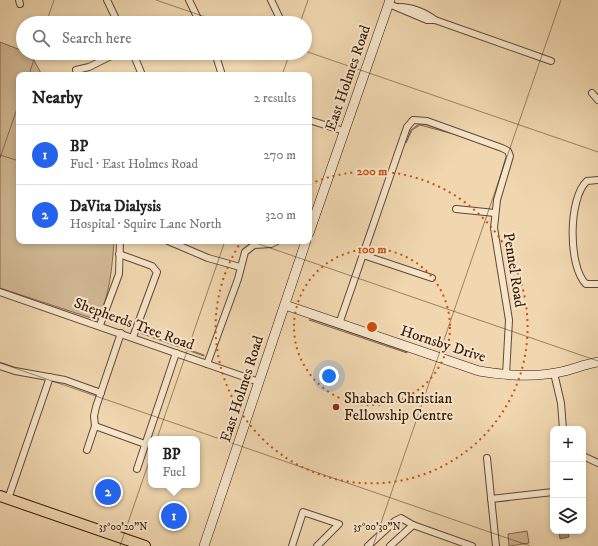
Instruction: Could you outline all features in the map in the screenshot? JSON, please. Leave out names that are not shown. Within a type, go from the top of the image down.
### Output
[{"type":"main road","name":"East Holmes Road","points":[[312,225],[389,2]]},
{"type":"main road","name":"East Holmes Road","points":[[204,546],[305,244]]},
{"type":"main road","name":"Hornsby Drive","points":[[285,305],[466,368],[506,375],[538,375],[554,373],[598,362]]},
{"type":"main road","points":[[4,497],[145,546]]},
{"type":"street","points":[[107,0],[115,16]]},
{"type":"street","points":[[189,0],[197,16]]},
{"type":"street","points":[[271,0],[279,16]]},
{"type":"street","points":[[389,2],[405,12],[427,20],[435,20],[551,61]]},
{"type":"street","points":[[76,70],[102,60]]},
{"type":"street","points":[[136,60],[141,72]]},
{"type":"street","points":[[217,60],[221,72]]},
{"type":"street","points":[[592,93],[598,100]]},
{"type":"street","name":"Pennel Road","points":[[363,255],[407,128],[413,120],[427,121],[486,141],[508,151],[509,163],[495,213],[495,238],[509,320],[506,375]]},
{"type":"street","points":[[312,121],[344,131]]},
{"type":"street","points":[[598,180],[587,181],[581,188],[573,221],[573,243],[580,276],[586,284],[598,284]]},
{"type":"street","points":[[456,209],[495,213]]},
{"type":"street","points":[[100,326],[119,274],[120,244]]},
{"type":"street","points":[[175,244],[208,258],[240,267]]},
{"type":"street","points":[[207,364],[238,279],[245,252],[250,246],[271,244]]},
{"type":"street","points":[[119,254],[152,266],[157,272],[133,337]]},
{"type":"street","points":[[339,324],[363,255],[432,278]]},
{"type":"street","name":"Shepherds Tree Road","points":[[0,292],[259,382]]},
{"type":"street","points":[[87,450],[95,426],[94,416],[121,333]]},
{"type":"street","points":[[137,469],[176,353]]},
{"type":"street","points":[[0,366],[16,371],[50,377],[101,392]]},
{"type":"street","points":[[554,373],[561,403],[563,426]]},
{"type":"street","points":[[4,497],[50,377]]},
{"type":"street","points":[[95,426],[145,444]]},
{"type":"street","points":[[586,457],[598,463]]},
{"type":"street","points":[[487,458],[496,546]]},
{"type":"street","points":[[491,499],[550,492]]},
{"type":"street","points":[[292,546],[303,512],[339,524],[317,546]]},
{"type":"street","points":[[368,546],[395,521],[401,518],[413,525],[472,546]]},
{"type":"street","points":[[390,546],[413,525]]},
{"type":"shaded area","points":[[0,42],[16,48],[16,60],[34,60],[40,72],[16,72],[16,244],[114,244],[108,292],[97,320],[0,288]]},
{"type":"shaded area","points":[[419,124],[425,124],[457,135],[420,125],[412,130],[406,143],[411,130]]},
{"type":"shaded area","points":[[309,320],[314,320],[407,353]]},
{"type":"shaded area","points":[[139,332],[204,355],[204,356],[140,333]]},
{"type":"shaded area","points":[[527,531],[529,543],[509,546],[508,534]]},
{"type":"shaded area","points":[[559,534],[568,534],[569,537],[560,539]]},
{"type":"place","name":"Shabach Christian Fellowship Centre","points":[[336,407]]},
{"type":"place","name":"DaVita Dialysis","points":[[108,492]]},
{"type":"place","name":"BP","points":[[174,516]]}]
